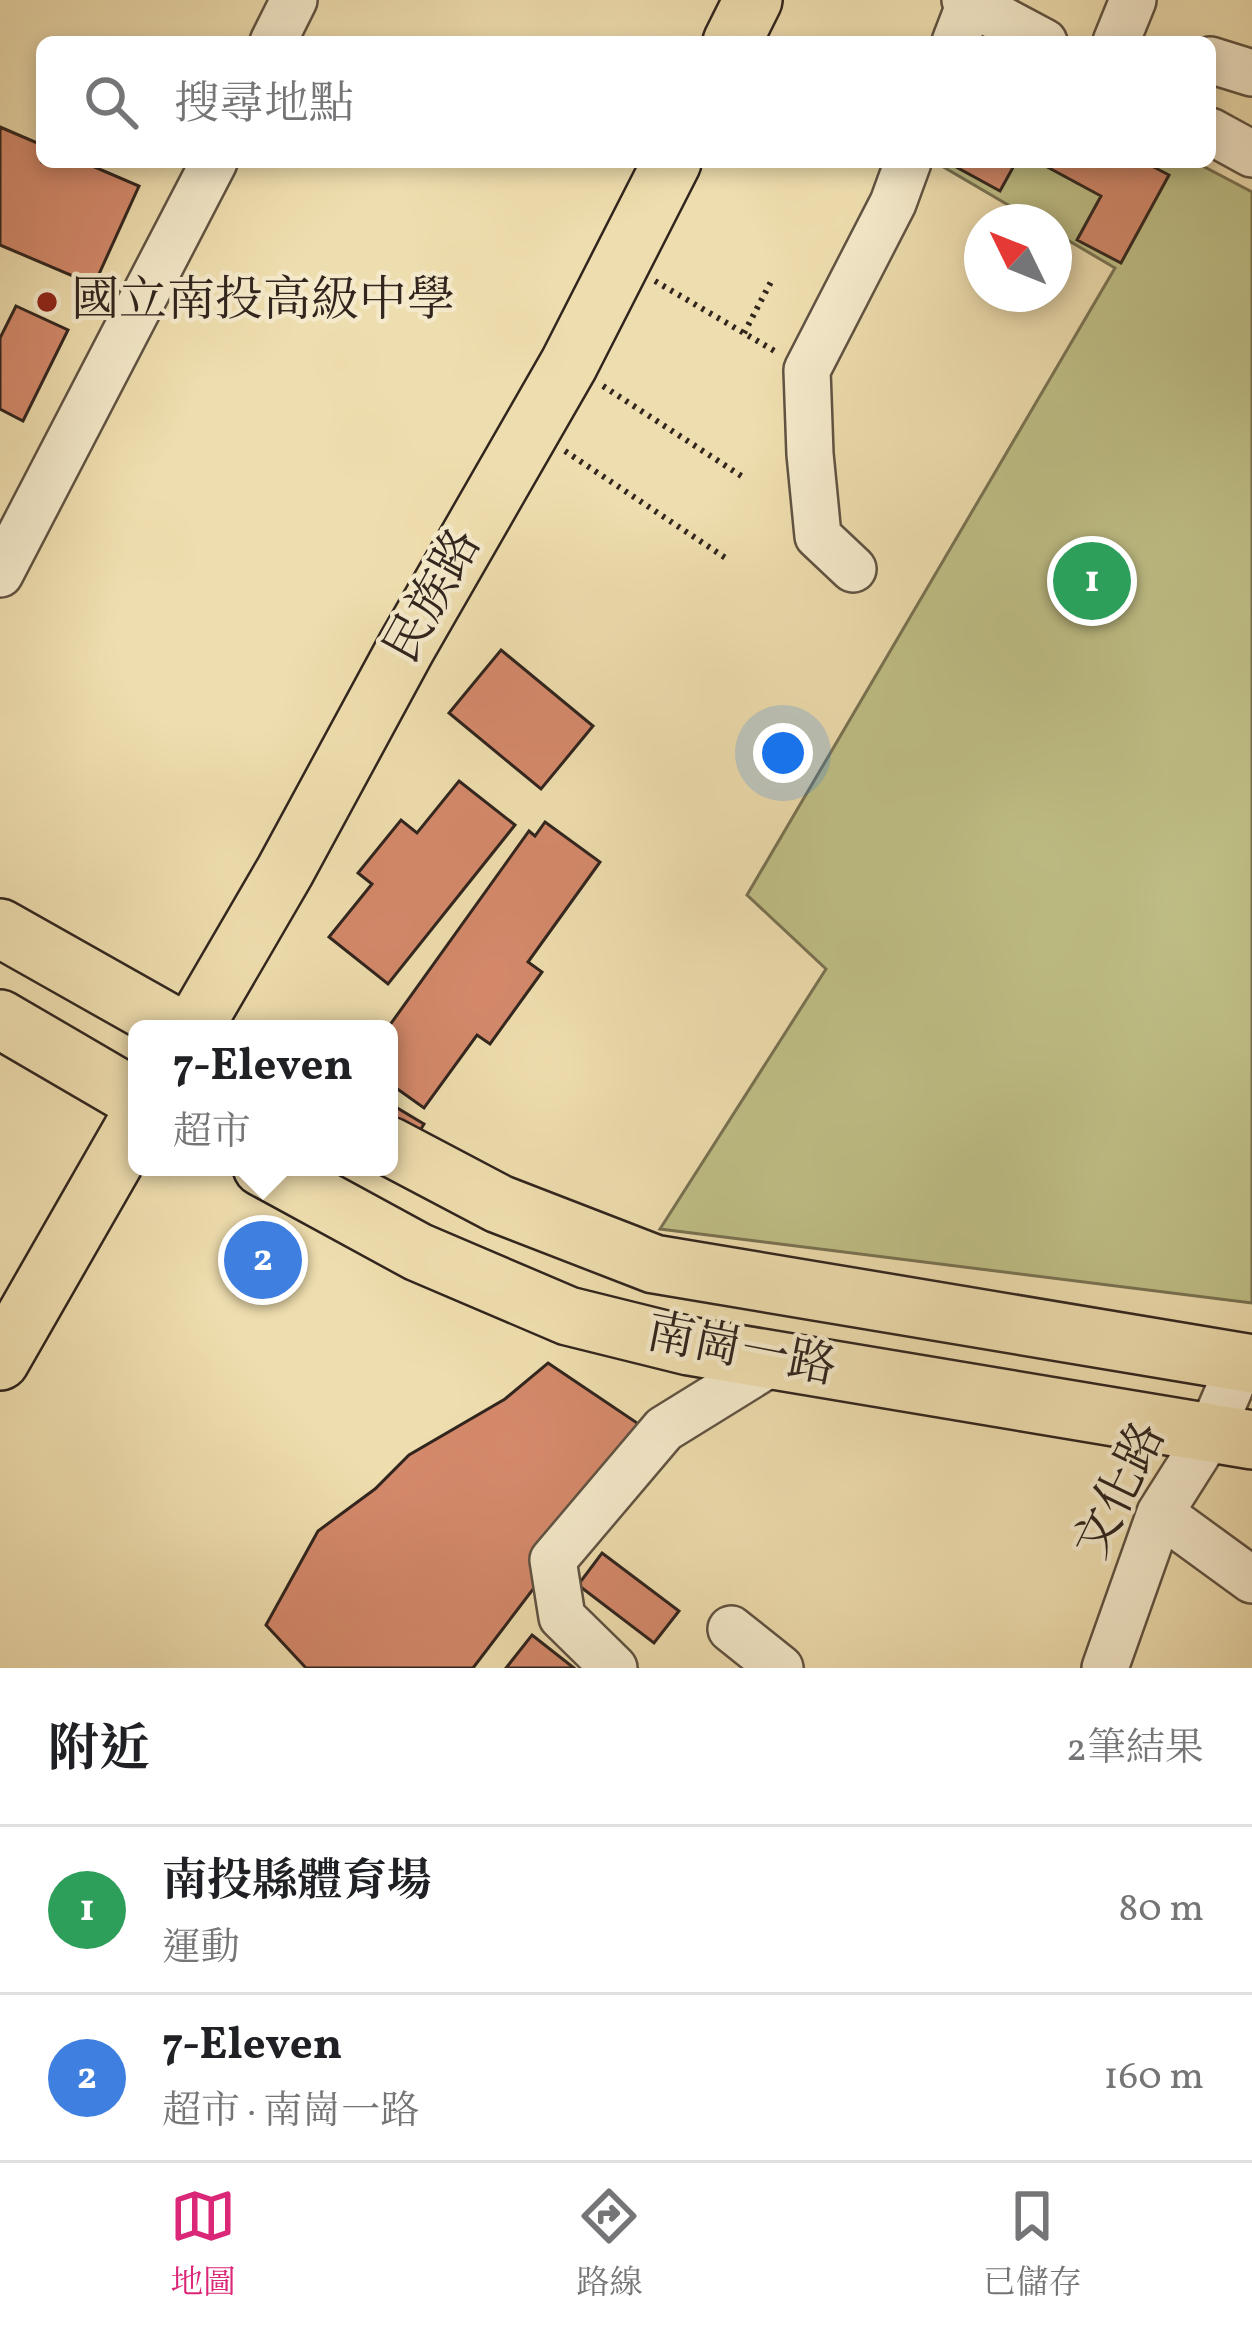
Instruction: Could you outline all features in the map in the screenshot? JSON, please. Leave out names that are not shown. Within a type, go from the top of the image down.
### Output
[{"type":"main road","points":[[735,36],[753,0]]},
{"type":"main road","name":"民族路","points":[[198,1020],[569,364],[669,168]]},
{"type":"main road","points":[[0,928],[162,1020]]},
{"type":"main road","points":[[0,1019],[128,1094]]},
{"type":"main road","points":[[0,1361],[128,1138]]},
{"type":"main road","name":"南崗一路","points":[[398,1151],[499,1204],[654,1264],[1247,1363]]},
{"type":"main road","name":"南崗一路","points":[[279,1176],[418,1252],[568,1316],[689,1346],[1231,1437]]},
{"type":"street","points":[[276,36],[294,0]]},
{"type":"street","points":[[963,15],[1026,36]]},
{"type":"street","points":[[1216,62],[1252,73]]},
{"type":"street","points":[[1216,133],[1252,154]]},
{"type":"street","points":[[0,574],[211,168]]},
{"type":"street","points":[[853,569],[818,536],[807,370],[906,168]]},
{"type":"street","points":[[614,1668],[562,1617],[553,1560],[664,1429],[774,1361]]},
{"type":"street","name":"文化路","points":[[1105,1668],[1160,1513],[1231,1437],[1247,1363]]},
{"type":"street","points":[[1160,1513],[1252,1580]]},
{"type":"street","points":[[731,1629],[780,1668]]},
{"type":"path","points":[[622,261],[807,370]]},
{"type":"path","points":[[744,333],[773,278]]},
{"type":"path","points":[[569,364],[746,479]]},
{"type":"path","points":[[533,429],[727,559]]},
{"type":"green space","points":[[945,168],[1206,168],[1252,192],[1252,1303],[660,1229],[826,969],[747,895],[1115,268],[1072,243],[1072,204],[1006,204]]},
{"type":"building","points":[[0,127],[36,142],[36,168],[97,168],[139,186],[94,285],[0,245]]},
{"type":"building","points":[[958,168],[1013,168],[1000,191]]},
{"type":"building","points":[[1049,168],[1156,168],[1169,175],[1121,263],[1077,240],[1101,196]]},
{"type":"building","points":[[16,306],[68,330],[23,421],[0,409],[0,338]]},
{"type":"building","points":[[501,650],[593,726],[541,789],[449,713]]},
{"type":"building","points":[[459,781],[515,825],[388,984],[329,937],[372,884],[358,873],[401,820],[417,833]]},
{"type":"building","points":[[545,822],[600,862],[528,962],[542,972],[490,1044],[477,1035],[424,1108],[398,1089],[398,1020],[393,1020],[529,831],[535,836]]},
{"type":"building","points":[[398,1108],[424,1124],[412,1144],[398,1135]]},
{"type":"building","points":[[548,1363],[652,1433],[473,1668],[306,1668],[266,1625],[318,1531],[375,1489],[409,1455],[505,1399]]},
{"type":"building","points":[[602,1553],[679,1611],[654,1643],[578,1585]]},
{"type":"building","points":[[532,1635],[574,1668],[506,1668]]},
{"type":"place","name":"國立南投高級中學","points":[[47,302]]},
{"type":"place","name":"南投縣體育場","points":[[1092,581]]},
{"type":"place","name":"7-Eleven","points":[[263,1260]]}]
